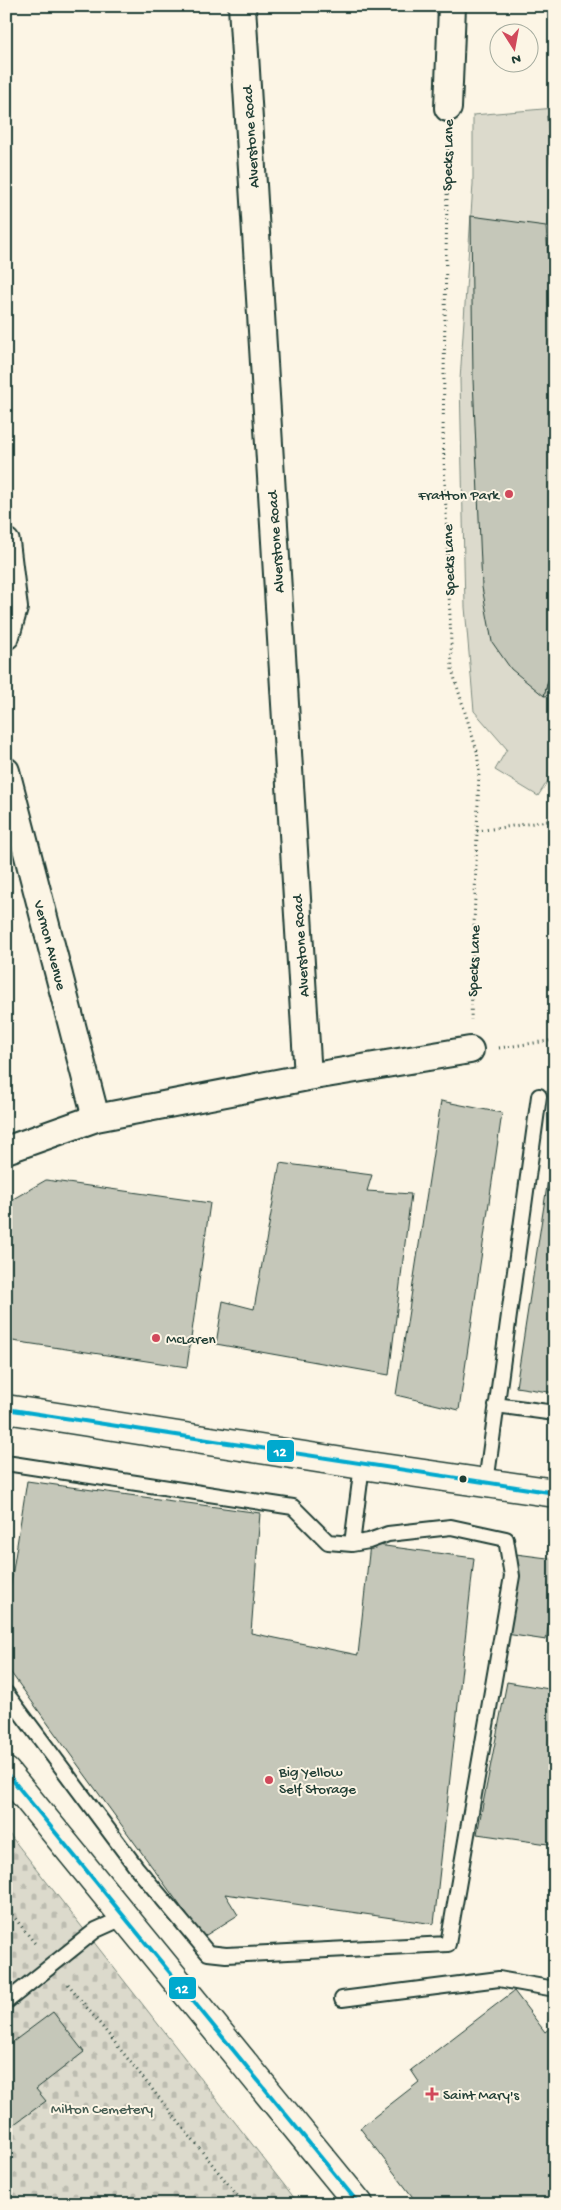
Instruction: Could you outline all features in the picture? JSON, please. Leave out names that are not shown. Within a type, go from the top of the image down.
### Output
[{"type":"main road","points":[[10,1412],[362,1466],[555,1493]]},
{"type":"main road","points":[[6,1772],[359,2204]]},
{"type":"street","name":"Alverstone Road","points":[[242,6],[308,1077]]},
{"type":"street","name":"Specks Lane","points":[[448,108],[452,6]]},
{"type":"street","points":[[6,542],[10,609],[6,636]]},
{"type":"street","name":"Vernon Avenue","points":[[6,771],[96,1118]]},
{"type":"street","points":[[6,1150],[96,1118],[308,1077],[470,1050]]},
{"type":"lane","points":[[486,1483],[539,1096]]},
{"type":"lane","points":[[496,1404],[555,1413]]},
{"type":"lane","points":[[6,1463],[293,1507],[328,1542],[352,1544],[369,1541],[388,1534],[452,1526],[506,1539],[512,1576],[448,1944],[226,1955],[208,1953],[136,1866],[6,1693]]},
{"type":"lane","points":[[352,1544],[362,1466]]},
{"type":"lane","points":[[6,2002],[96,1930],[125,1917]]},
{"type":"lane","points":[[342,1999],[499,1978],[555,1989]]},
{"type":"path","name":"Specks Lane","points":[[448,108],[443,433],[452,670],[479,760],[470,1050]]},
{"type":"path","points":[[477,831],[555,820]]},
{"type":"path","points":[[470,1050],[555,1040]]},
{"type":"path","points":[[6,1907],[244,2204]]},
{"type":"green space","name":"Fratton Park","points":[[555,108],[555,777],[551,776],[538,796],[495,770],[507,749],[474,711],[465,607],[460,380],[473,184],[473,115]]},
{"type":"green space","name":"Milton Cemetery","points":[[6,1830],[299,2204],[6,2204]]},
{"type":"building","points":[[555,115],[555,205],[554,205],[547,116]]},
{"type":"building","points":[[471,216],[546,226],[555,355],[555,656],[544,696],[511,669],[492,642],[482,587],[473,379]]},
{"type":"building","points":[[555,656],[555,695],[544,696]]},
{"type":"building","points":[[441,1101],[502,1113],[459,1410],[396,1395]]},
{"type":"building","points":[[555,1134],[555,1393],[516,1387]]},
{"type":"building","points":[[280,1163],[372,1175],[367,1191],[411,1194],[389,1375],[216,1344],[223,1301],[254,1309]]},
{"type":"building","points":[[46,1180],[210,1203],[187,1367],[6,1340],[6,1203]]},
{"type":"building","name":"Big Yellow Self Storage","points":[[27,1481],[260,1513],[251,1633],[358,1655],[370,1544],[474,1558],[434,1924],[225,1894],[238,1915],[203,1937],[6,1666],[6,1615]]},
{"type":"building","points":[[516,1554],[555,1559],[555,1587],[546,1640],[506,1634]]},
{"type":"building","points":[[507,1682],[555,1690],[555,1845],[477,1834]]},
{"type":"building","points":[[514,1991],[545,2032],[555,2024],[555,2201],[551,2204],[418,2204],[360,2128],[419,2082],[411,2070]]},
{"type":"building","points":[[53,2012],[84,2052],[36,2089],[46,2101],[6,2130],[6,2047]]},
{"type":"transit line","name":"12","points":[[6,1409],[555,1493]]},
{"type":"transit line","name":"12","points":[[6,1772],[359,2204]]},
{"type":"place","name":"Fratton Park","points":[[509,494]]},
{"type":"place","name":"McLaren","points":[[156,1338]]},
{"type":"place","name":"Big Yellow Self Storage","points":[[269,1780]]},
{"type":"place","name":"Saint Mary's","points":[[432,2094]]}]
